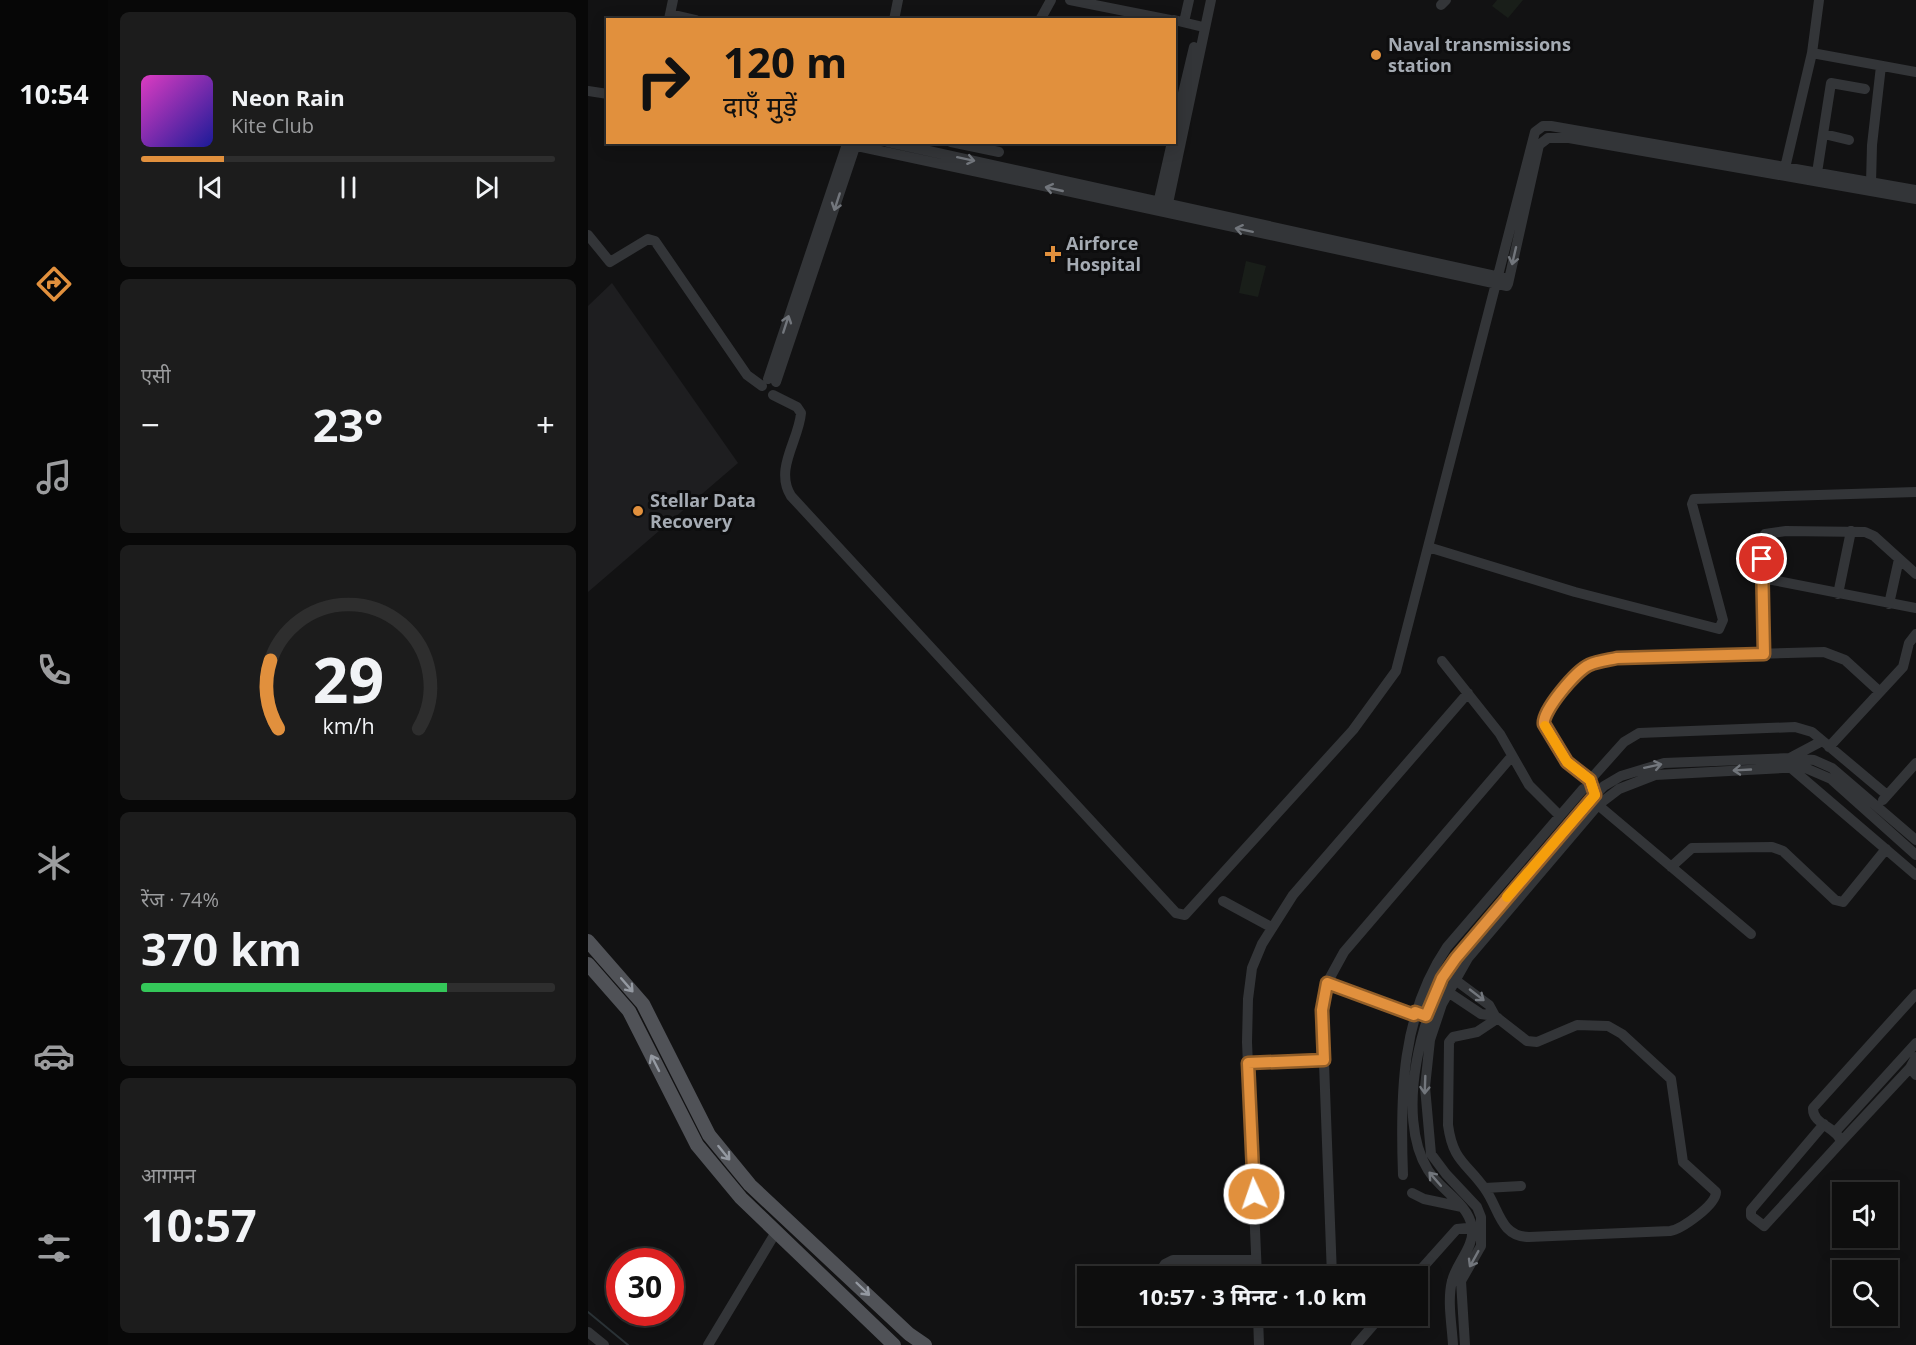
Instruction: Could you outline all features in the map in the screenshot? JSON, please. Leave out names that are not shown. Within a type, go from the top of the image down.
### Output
[{"type":"main road","points":[[588,941],[643,1004],[709,1135],[750,1185],[924,1345]]},
{"type":"main road","points":[[588,964],[629,1011],[697,1145],[741,1198],[894,1345]]},
{"type":"main road","points":[[674,1100],[687,1092]]},
{"type":"street","points":[[670,17],[673,0]]},
{"type":"street","points":[[894,18],[898,0]]},
{"type":"street","points":[[1041,18],[1051,0]]},
{"type":"street","points":[[1070,0],[1161,18]]},
{"type":"street","points":[[1189,0],[1176,21],[1199,26]]},
{"type":"street","points":[[1176,123],[1205,0]]},
{"type":"street","points":[[1162,207],[1211,0]]},
{"type":"street","points":[[1784,171],[1812,53],[1819,0]]},
{"type":"street","points":[[1812,53],[1916,72]]},
{"type":"street","points":[[1871,183],[1872,145],[1881,66]]},
{"type":"street","points":[[1817,178],[1831,84],[1865,89]]},
{"type":"street","points":[[588,91],[606,94]]},
{"type":"street","points":[[588,235],[610,262],[648,239],[655,240],[747,375],[778,389],[773,395],[797,407],[801,413],[785,473],[786,485],[791,496],[1179,915],[1188,913],[1353,729],[1392,680],[1476,355],[1494,300],[1503,281],[1535,132],[1543,126],[1784,171],[1916,199]]},
{"type":"street","points":[[1824,134],[1872,145]]},
{"type":"street","points":[[769,383],[853,144],[995,170],[1503,281]]},
{"type":"street","points":[[896,144],[995,170]]},
{"type":"street","points":[[971,144],[1000,147],[995,170]]},
{"type":"street","points":[[1162,207],[1172,144]]},
{"type":"street","points":[[1817,178],[1916,190]]},
{"type":"street","points":[[1428,547],[1575,592],[1719,629],[1723,620],[1692,504],[1694,499],[1916,492]]},
{"type":"street","points":[[1838,594],[1851,531]]},
{"type":"street","points":[[1764,654],[1761,539],[1765,534],[1851,531],[1874,536],[1916,574]]},
{"type":"street","points":[[1889,604],[1899,559]]},
{"type":"street","points":[[1762,578],[1916,608]]},
{"type":"street","points":[[1790,763],[1826,744],[1880,692],[1903,667],[1909,643],[1916,634]]},
{"type":"street","points":[[1751,933],[1671,867],[1597,800],[1567,762],[1543,720],[1546,711],[1581,670],[1589,665],[1617,658],[1811,652],[1836,655],[1845,660],[1880,692]]},
{"type":"street","points":[[1442,661],[1500,734],[1529,785],[1568,822]]},
{"type":"street","points":[[1256,1266],[1248,1063],[1252,968],[1271,927],[1293,895],[1468,693]]},
{"type":"street","points":[[1477,1227],[1462,1207],[1432,1177],[1421,1157],[1417,1143],[1414,1092],[1430,1021],[1449,983],[1568,822],[1587,785],[1624,742],[1639,733],[1807,729],[1887,795]]},
{"type":"street","points":[[1332,1266],[1322,1010],[1327,983],[1344,952],[1512,756]]},
{"type":"street","points":[[1790,763],[1916,875]]},
{"type":"street","points":[[1790,763],[1815,770],[1831,779],[1916,855]]},
{"type":"street","points":[[1403,1175],[1401,1090],[1414,1015],[1432,968],[1447,947],[1568,822],[1597,800],[1655,775],[1790,763],[1823,763],[1916,840]]},
{"type":"street","points":[[1876,806],[1916,763]]},
{"type":"street","points":[[1671,867],[1692,848],[1772,847],[1783,851],[1835,900],[1843,902],[1886,849]]},
{"type":"street","points":[[1223,901],[1271,927]]},
{"type":"street","points":[[1327,983],[1430,1021]]},
{"type":"street","points":[[1449,983],[1489,1005],[1497,1017],[1521,1038],[1533,1043],[1577,1025],[1608,1026],[1622,1034],[1671,1079],[1683,1162],[1716,1192],[1717,1196],[1678,1230],[1529,1238],[1516,1235],[1504,1227],[1485,1188],[1461,1162],[1450,1138],[1448,1048],[1453,1037],[1477,1032],[1497,1017]]},
{"type":"street","points":[[1841,1142],[1835,1132],[1813,1115],[1813,1108],[1916,994]]},
{"type":"street","points":[[1430,1021],[1425,1087],[1431,1154],[1477,1207],[1477,1255],[1461,1281],[1465,1345]]},
{"type":"street","points":[[1835,1132],[1916,1043]]},
{"type":"street","points":[[1824,1124],[1750,1210],[1751,1216],[1766,1226],[1841,1142],[1913,1072],[1916,1058]]},
{"type":"street","points":[[1248,1063],[1324,1060]]},
{"type":"street","points":[[1485,1188],[1521,1186]]},
{"type":"street","points":[[1412,1193],[1425,1199],[1462,1207]]},
{"type":"street","points":[[1424,1266],[1457,1229],[1477,1227]]},
{"type":"street","points":[[1453,1345],[1451,1286],[1455,1271],[1477,1227]]},
{"type":"street","points":[[708,1345],[776,1232]]},
{"type":"street","points":[[1164,1266],[1173,1260],[1256,1260]]},
{"type":"street","points":[[1258,1326],[1258,1345]]},
{"type":"street","points":[[1356,1345],[1372,1326]]},
{"type":"street","points":[[588,1332],[604,1345]]},
{"type":"shaded area","points":[[1497,0],[1523,0],[1508,18],[1492,6]]},
{"type":"shaded area","points":[[1246,261],[1266,266],[1258,297],[1239,293]]},
{"type":"shaded area","points":[[612,283],[738,463],[588,592],[588,306]]},
{"type":"waterway","points":[[588,1312],[628,1345]]},
{"type":"slow traffic","points":[[1507,897],[1595,795],[1590,780],[1567,762],[1545,726]]},
{"type":"place","name":"Naval transmissions station","points":[[1376,55]]},
{"type":"place","name":"Airforce Hospital","points":[[1053,254]]},
{"type":"place","name":"Stellar Data Recovery","points":[[638,511]]},
{"type":"route","points":[[1254,1194],[1248,1063],[1324,1060],[1322,1010],[1327,983],[1414,1015],[1415,1012],[1426,1016],[1442,978],[1456,958],[1595,795],[1590,780],[1567,762],[1544,724],[1546,711],[1581,670],[1599,662],[1617,658],[1764,654],[1762,559]]}]
